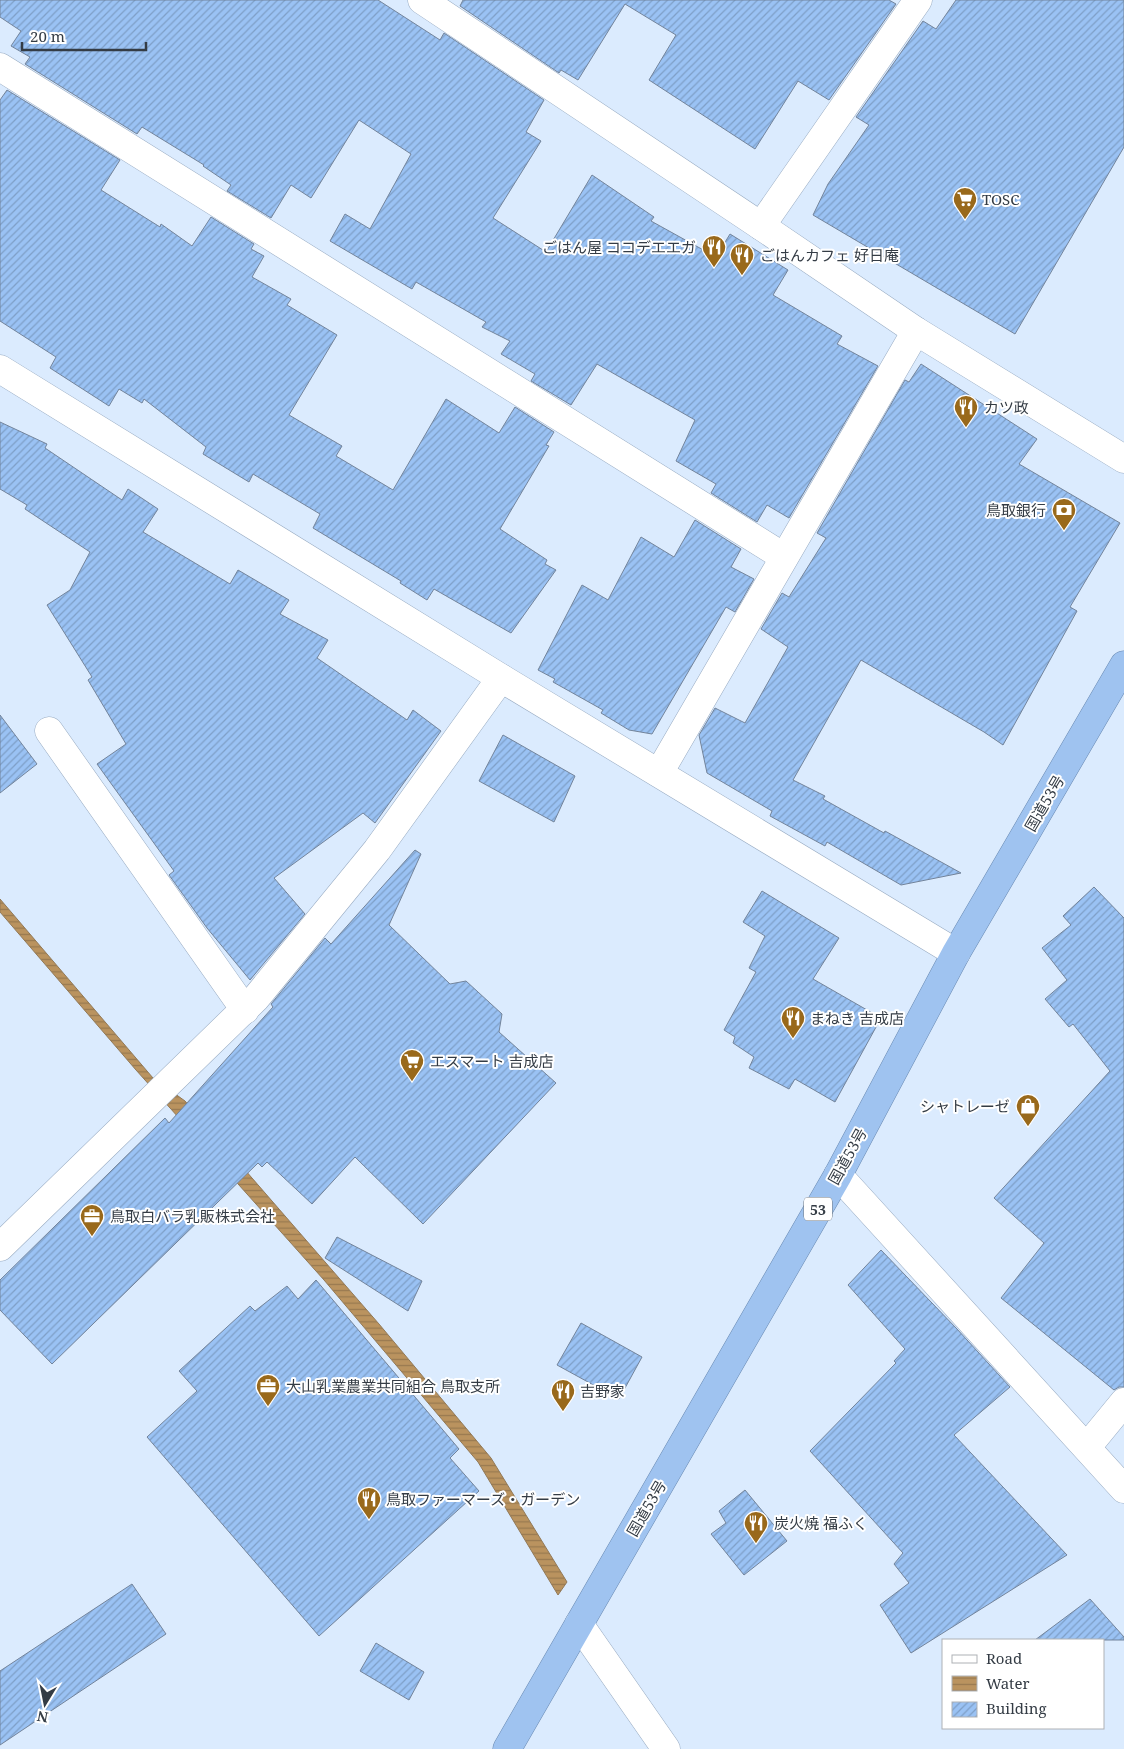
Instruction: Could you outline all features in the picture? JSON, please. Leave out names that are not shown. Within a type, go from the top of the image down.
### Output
[{"type":"highway","name":"国道53号","points":[[507,1749],[838,1175],[956,954],[1124,665]]},
{"type":"street","points":[[422,0],[762,226],[916,331],[1124,458]]},
{"type":"street","points":[[762,226],[918,0]]},
{"type":"street","points":[[0,67],[784,557]]},
{"type":"street","points":[[659,773],[916,331]]},
{"type":"street","points":[[0,369],[501,678],[956,954]]},
{"type":"street","points":[[0,1247],[245,1010],[262,991],[377,850],[501,678]]},
{"type":"street","points":[[49,731],[245,1010]]},
{"type":"street","points":[[838,1175],[1124,1489]]},
{"type":"street","points":[[1087,1447],[1124,1402]]},
{"type":"street","points":[[579,1624],[666,1749]]},
{"type":"water","points":[[0,899],[153,1078],[185,1101],[379,1324],[491,1458],[567,1582],[558,1595],[478,1462],[324,1280],[136,1070],[0,912]]},
{"type":"building","points":[[0,0],[378,0],[440,40],[444,33],[544,100],[526,132],[541,141],[493,218],[546,252],[592,175],[654,217],[651,221],[716,257],[730,234],[788,270],[773,295],[842,336],[837,344],[878,366],[789,518],[767,505],[757,522],[711,493],[716,484],[676,461],[695,420],[597,364],[571,405],[531,381],[535,374],[501,354],[510,341],[482,327],[486,322],[416,282],[412,289],[330,241],[345,214],[370,229],[411,154],[359,120],[311,198],[291,185],[271,218],[227,191],[231,185],[204,165],[142,127],[137,134],[25,64],[30,57],[11,46],[21,31],[0,17]]},
{"type":"building","points":[[463,0],[889,0],[896,4],[829,100],[798,81],[755,149],[649,80],[676,35],[625,4],[578,80],[561,70],[559,73],[460,6]]},
{"type":"building","name":"TOSC","points":[[956,0],[1124,0],[1124,147],[1015,334],[813,215],[828,184],[869,125],[856,117],[923,21],[936,29]]},
{"type":"building","points":[[7,90],[120,160],[101,190],[160,227],[161,224],[192,246],[211,217],[254,244],[251,249],[264,256],[252,277],[291,299],[287,305],[337,335],[289,415],[342,446],[336,456],[393,490],[446,399],[499,433],[515,407],[554,432],[546,445],[549,446],[500,529],[547,560],[545,564],[556,570],[511,633],[434,589],[427,600],[400,583],[401,581],[313,528],[320,514],[253,474],[249,482],[203,454],[206,447],[144,399],[142,403],[119,389],[109,406],[50,368],[56,357],[0,321],[0,100]]},
{"type":"building","points":[[921,364],[1037,439],[1019,464],[1120,523],[1070,607],[1077,611],[1003,745],[861,660],[793,780],[825,796],[823,799],[884,833],[885,831],[961,873],[901,885],[827,842],[825,846],[770,816],[772,811],[707,773],[699,735],[715,708],[745,723],[788,647],[761,629],[782,593],[789,597],[826,538],[817,533],[905,380],[909,382]]},
{"type":"building","points":[[0,422],[47,444],[45,448],[122,500],[128,489],[158,509],[143,532],[230,584],[238,570],[289,600],[280,614],[328,640],[317,658],[407,720],[413,710],[441,731],[375,823],[363,813],[274,878],[305,914],[250,980],[207,928],[169,875],[174,871],[97,764],[126,744],[88,680],[92,677],[47,605],[70,590],[90,552],[25,509],[27,505],[0,489]]},
{"type":"building","points":[[695,520],[741,549],[731,567],[754,579],[735,612],[726,607],[652,734],[629,730],[601,713],[603,710],[553,682],[555,679],[538,670],[582,585],[608,600],[641,537],[674,557]]},
{"type":"building","points":[[0,715],[37,764],[0,793]]},
{"type":"building","points":[[503,735],[575,776],[554,822],[479,781]]},
{"type":"building","points":[[415,850],[421,854],[389,925],[450,984],[466,981],[502,1014],[499,1032],[556,1083],[423,1224],[355,1157],[312,1204],[267,1162],[262,1167],[258,1163],[52,1364],[0,1310],[0,1280],[165,1118],[169,1123],[273,1007],[271,1004],[325,938],[331,944]]},
{"type":"building","points":[[1094,887],[1124,918],[1124,1387],[1114,1390],[1001,1298],[1044,1243],[994,1198],[1110,1071],[1073,1024],[1069,1027],[1045,999],[1067,980],[1042,948],[1071,925],[1063,916]]},
{"type":"building","points":[[762,891],[839,938],[813,979],[881,1018],[835,1102],[795,1079],[789,1089],[749,1068],[754,1057],[733,1043],[735,1037],[724,1030],[756,972],[749,968],[765,936],[743,922]]},
{"type":"building","points":[[337,1237],[422,1281],[408,1311],[325,1258]]},
{"type":"building","points":[[881,1250],[1010,1387],[954,1435],[1067,1555],[911,1653],[880,1605],[909,1583],[894,1564],[903,1553],[810,1451],[896,1363],[894,1361],[905,1349],[848,1285]]},
{"type":"building","points":[[316,1280],[459,1449],[450,1458],[479,1491],[319,1636],[147,1437],[197,1391],[179,1371],[250,1306],[255,1311],[287,1286],[298,1299]]},
{"type":"building","points":[[581,1323],[642,1357],[619,1399],[557,1365]]},
{"type":"building","points":[[745,1490],[787,1541],[744,1575],[711,1534],[726,1523],[719,1511]]},
{"type":"building","points":[[132,1584],[166,1634],[0,1745],[0,1671]]},
{"type":"building","points":[[1090,1599],[1124,1637],[1124,1640],[1036,1639]]},
{"type":"building","points":[[376,1643],[424,1672],[409,1700],[360,1671]]},
{"type":"place","name":"TOSC","points":[[965,220]]},
{"type":"place","name":"ごはん屋 ココデエエガ","points":[[714,268]]},
{"type":"place","name":"ごはんカフェ 好日庵","points":[[742,276]]},
{"type":"place","name":"カツ政","points":[[966,428]]},
{"type":"place","name":"鳥取銀行","points":[[1064,531]]},
{"type":"place","name":"まねき 吉成店","points":[[793,1039]]},
{"type":"place","name":"エスマート 吉成店","points":[[412,1082]]},
{"type":"place","name":"シャトレーゼ","points":[[1028,1127]]},
{"type":"place","name":"鳥取白バラ乳販株式会社","points":[[92,1237]]},
{"type":"place","name":"大山乳業農業共同組合 鳥取支所","points":[[268,1407]]},
{"type":"place","name":"吉野家","points":[[563,1412]]},
{"type":"place","name":"鳥取ファーマーズ・ガーデン","points":[[369,1520]]},
{"type":"place","name":"炭火焼 福ふく","points":[[756,1544]]}]
